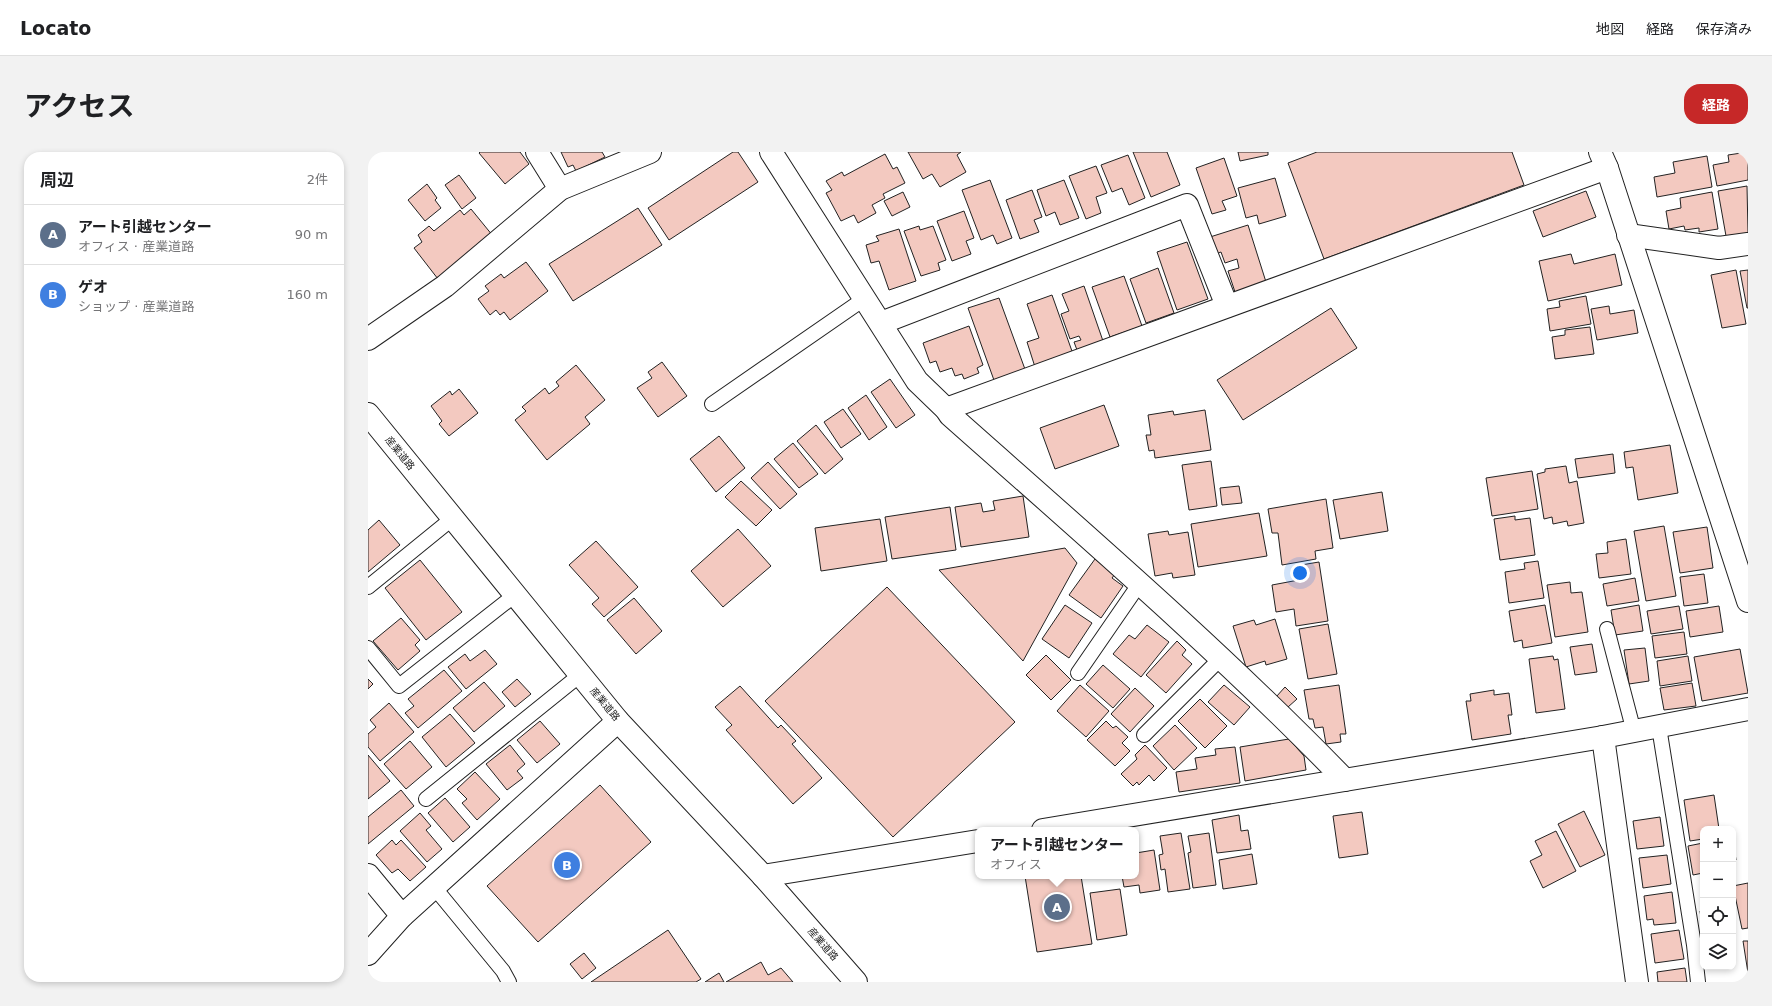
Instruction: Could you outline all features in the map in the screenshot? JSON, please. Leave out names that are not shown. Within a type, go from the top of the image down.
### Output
[{"type":"street","points":[[537,152],[560,189]]},
{"type":"street","points":[[368,339],[445,286],[560,189],[650,152]]},
{"type":"street","points":[[771,152],[917,381],[946,409],[950,415],[1140,583],[1345,780]]},
{"type":"street","points":[[946,409],[1227,306],[1604,160],[1748,601]]},
{"type":"street","points":[[881,323],[1187,205],[1227,306]]},
{"type":"street","points":[[1628,235],[1719,248],[1748,244]]},
{"type":"street","name":"産業道路","points":[[368,414],[618,721],[763,876],[856,982]]},
{"type":"street","points":[[1061,827],[1634,732],[1748,709]]},
{"type":"street","points":[[368,954],[402,916],[618,721]]},
{"type":"street","points":[[1603,737],[1637,982]]},
{"type":"street","points":[[763,876],[975,841]]},
{"type":"street","points":[[368,875],[402,916]]},
{"type":"lane","points":[[712,404],[864,299]]},
{"type":"lane","points":[[368,587],[453,518]]},
{"type":"lane","points":[[1078,673],[1140,583]]},
{"type":"lane","points":[[368,648],[399,686],[516,595]]},
{"type":"lane","points":[[1607,629],[1634,732]]},
{"type":"lane","points":[[1144,735],[1220,659]]},
{"type":"lane","points":[[426,799],[580,675]]},
{"type":"lane","points":[[1659,727],[1694,945],[1698,982]]},
{"type":"lane","points":[[434,887],[503,971],[509,982]]},
{"type":"building","points":[[520,152],[529,164],[505,184],[479,153]]},
{"type":"building","points":[[561,152],[602,152],[605,157],[576,171],[573,165],[568,167]]},
{"type":"building","points":[[733,152],[738,152],[758,182],[669,240],[648,208]]},
{"type":"building","points":[[908,152],[961,152],[957,155],[966,172],[940,187],[932,174],[923,179]]},
{"type":"building","points":[[1133,152],[1167,152],[1180,185],[1151,197]]},
{"type":"building","points":[[1238,152],[1268,152],[1268,155],[1240,161]]},
{"type":"building","points":[[1317,152],[1512,152],[1524,185],[1324,259],[1288,163]]},
{"type":"building","points":[[1748,152],[1748,180],[1717,186],[1713,165],[1729,162],[1728,155]]},
{"type":"building","points":[[885,154],[893,169],[897,167],[905,183],[883,194],[885,198],[872,205],[876,213],[858,223],[854,215],[841,221],[826,193],[832,190],[826,181],[842,172],[844,176]]},
{"type":"building","points":[[1128,155],[1145,198],[1129,205],[1122,188],[1112,192],[1101,165]]},
{"type":"building","points":[[1707,156],[1712,187],[1657,197],[1654,177],[1675,173],[1673,162]]},
{"type":"building","points":[[1224,158],[1237,196],[1222,201],[1226,210],[1212,214],[1196,168]]},
{"type":"building","points":[[1096,166],[1107,193],[1096,197],[1101,213],[1086,219],[1069,176]]},
{"type":"building","points":[[459,175],[476,198],[462,209],[445,185]]},
{"type":"building","points":[[1275,178],[1286,216],[1259,224],[1257,215],[1246,218],[1238,188]]},
{"type":"building","points":[[990,180],[1012,238],[997,244],[993,235],[981,240],[962,190]]},
{"type":"building","points":[[1064,180],[1079,218],[1060,225],[1055,212],[1046,216],[1037,190]]},
{"type":"building","points":[[427,184],[437,198],[435,200],[441,208],[425,221],[408,200]]},
{"type":"building","points":[[1747,186],[1748,233],[1726,236],[1718,191]]},
{"type":"building","points":[[1032,190],[1042,217],[1034,220],[1039,232],[1020,239],[1006,200]]},
{"type":"building","points":[[1586,191],[1596,217],[1543,237],[1533,211]]},
{"type":"building","points":[[903,192],[910,207],[892,216],[884,201]]},
{"type":"building","points":[[1712,192],[1718,229],[1699,232],[1699,228],[1685,230],[1684,226],[1669,229],[1666,211],[1681,208],[1680,198]]},
{"type":"building","points":[[638,208],[662,245],[573,301],[549,264]]},
{"type":"building","points":[[471,209],[493,236],[438,279],[414,248],[422,242],[418,235],[429,226],[434,231],[460,210],[464,215]]},
{"type":"building","points":[[964,211],[974,238],[966,241],[971,254],[952,261],[937,221]]},
{"type":"building","points":[[1248,225],[1266,282],[1235,292],[1228,271],[1239,268],[1237,259],[1225,263],[1221,252],[1216,254],[1210,237]]},
{"type":"building","points":[[919,226],[920,230],[933,226],[946,260],[938,263],[940,270],[921,276],[904,231]]},
{"type":"building","points":[[899,229],[916,281],[889,290],[879,261],[871,263],[866,245],[879,241],[876,236]]},
{"type":"building","points":[[1187,242],[1208,299],[1177,310],[1157,252]]},
{"type":"building","points":[[1571,254],[1574,264],[1615,254],[1622,285],[1548,301],[1539,261]]},
{"type":"building","points":[[526,262],[548,291],[510,320],[504,312],[500,315],[496,310],[490,315],[478,299],[489,291],[485,286],[501,274],[504,278]]},
{"type":"building","points":[[1158,268],[1174,313],[1146,323],[1130,279]]},
{"type":"building","points":[[1736,270],[1746,324],[1722,328],[1711,275]]},
{"type":"building","points":[[1748,270],[1748,308],[1747,308],[1740,271]]},
{"type":"building","points":[[1124,276],[1142,326],[1110,337],[1092,287]]},
{"type":"building","points":[[1084,286],[1103,341],[1077,350],[1074,342],[1081,340],[1079,336],[1070,339],[1061,314],[1069,311],[1062,294]]},
{"type":"building","points":[[1052,295],[1073,354],[1035,367],[1027,342],[1039,338],[1027,304]]},
{"type":"building","points":[[1586,296],[1591,324],[1550,331],[1547,309],[1560,307],[1559,301]]},
{"type":"building","points":[[999,298],[1026,372],[995,383],[968,308]]},
{"type":"building","points":[[1609,306],[1610,314],[1634,310],[1638,333],[1597,340],[1591,309]]},
{"type":"building","points":[[1331,308],[1357,348],[1243,420],[1217,380]]},
{"type":"building","points":[[969,326],[983,365],[977,368],[979,373],[964,379],[962,374],[955,376],[952,368],[940,372],[936,361],[930,363],[923,343]]},
{"type":"building","points":[[1590,327],[1594,354],[1555,359],[1552,337],[1565,335],[1565,330]]},
{"type":"building","points":[[662,362],[687,396],[658,417],[637,388],[652,378],[648,372]]},
{"type":"building","points":[[576,365],[605,400],[585,417],[590,424],[547,460],[515,420],[526,411],[522,407],[545,388],[549,394],[559,386],[556,382]]},
{"type":"building","points":[[890,379],[915,415],[896,428],[871,392]]},
{"type":"building","points":[[459,389],[478,413],[449,436],[439,424],[442,421],[431,406],[450,391],[452,395]]},
{"type":"building","points":[[866,395],[887,427],[869,440],[848,408]]},
{"type":"building","points":[[1104,405],[1119,446],[1055,469],[1040,428]]},
{"type":"building","points":[[843,409],[861,434],[841,448],[824,422]]},
{"type":"building","points":[[1205,410],[1211,450],[1155,458],[1154,450],[1149,451],[1146,435],[1151,435],[1148,415],[1173,411],[1174,415]]},
{"type":"building","points":[[816,425],[843,459],[825,474],[797,441]]},
{"type":"building","points":[[719,436],[745,468],[716,492],[690,459]]},
{"type":"building","points":[[793,443],[818,474],[799,488],[774,459]]},
{"type":"building","points":[[1670,445],[1678,493],[1638,500],[1633,467],[1626,468],[1624,452]]},
{"type":"building","points":[[1613,454],[1615,473],[1578,478],[1575,459]]},
{"type":"building","points":[[1211,461],[1217,506],[1189,510],[1182,465]]},
{"type":"building","points":[[768,462],[797,494],[780,509],[751,478]]},
{"type":"building","points":[[1566,466],[1569,483],[1577,481],[1584,523],[1568,526],[1567,521],[1553,524],[1552,517],[1544,519],[1537,474],[1545,472],[1545,469]]},
{"type":"building","points":[[1532,471],[1538,509],[1492,516],[1486,478]]},
{"type":"building","points":[[741,481],[772,510],[756,526],[725,497]]},
{"type":"building","points":[[1239,486],[1242,503],[1222,505],[1220,488]]},
{"type":"building","points":[[1382,492],[1388,531],[1340,539],[1333,500]]},
{"type":"building","points":[[1023,496],[1029,537],[961,547],[955,507],[981,503],[983,512],[995,510],[993,501]]},
{"type":"building","points":[[1326,499],[1333,548],[1315,551],[1316,559],[1282,565],[1278,533],[1272,533],[1268,509]]},
{"type":"building","points":[[950,507],[956,550],[892,559],[885,517]]},
{"type":"building","points":[[1259,513],[1267,556],[1198,567],[1191,524]]},
{"type":"building","points":[[1515,516],[1515,520],[1530,518],[1535,555],[1500,560],[1494,519]]},
{"type":"building","points":[[880,519],[887,561],[821,571],[815,528]]},
{"type":"building","points":[[379,520],[400,545],[368,572],[368,530]]},
{"type":"building","points":[[1664,526],[1676,596],[1646,601],[1634,531]]},
{"type":"building","points":[[1707,527],[1713,568],[1680,573],[1673,532]]},
{"type":"building","points":[[738,529],[771,566],[723,607],[691,571]]},
{"type":"building","points":[[1168,531],[1169,535],[1188,532],[1195,575],[1173,578],[1172,573],[1155,576],[1148,534]]},
{"type":"building","points":[[1626,539],[1631,574],[1599,578],[1596,554],[1608,553],[1607,542]]},
{"type":"building","points":[[596,541],[638,587],[604,617],[592,604],[599,598],[569,565]]},
{"type":"building","points":[[1065,548],[1077,563],[1023,661],[939,570]]},
{"type":"building","points":[[1095,559],[1115,574],[1112,578],[1123,586],[1101,618],[1069,595]]},
{"type":"building","points":[[420,560],[462,612],[426,640],[385,588]]},
{"type":"building","points":[[1538,561],[1544,598],[1509,603],[1505,572],[1525,569],[1524,563]]},
{"type":"building","points":[[1319,562],[1328,621],[1296,626],[1294,609],[1276,612],[1272,585],[1304,579],[1301,565]]},
{"type":"building","points":[[1704,574],[1708,603],[1684,606],[1680,577]]},
{"type":"building","points":[[1635,578],[1639,601],[1607,606],[1603,584]]},
{"type":"building","points":[[1570,582],[1571,593],[1582,592],[1588,632],[1555,637],[1547,585]]},
{"type":"building","points":[[887,587],[1015,722],[893,837],[765,701]]},
{"type":"building","points":[[634,598],[662,631],[636,654],[607,620]]},
{"type":"building","points":[[1065,605],[1092,623],[1069,658],[1042,639]]},
{"type":"building","points":[[1545,605],[1552,643],[1523,648],[1522,640],[1514,642],[1509,611]]},
{"type":"building","points":[[1639,605],[1643,631],[1615,635],[1611,610]]},
{"type":"building","points":[[1679,606],[1683,629],[1651,634],[1647,611]]},
{"type":"building","points":[[1719,606],[1723,632],[1690,637],[1686,611]]},
{"type":"building","points":[[401,618],[420,640],[415,645],[420,651],[398,670],[373,641]]},
{"type":"building","points":[[1275,619],[1287,659],[1266,665],[1265,661],[1246,667],[1233,626],[1254,620],[1256,625]]},
{"type":"building","points":[[1328,624],[1337,674],[1308,679],[1299,629]]},
{"type":"building","points":[[1147,625],[1169,642],[1141,677],[1113,654],[1129,635],[1135,639]]},
{"type":"building","points":[[1684,632],[1687,654],[1655,658],[1652,636]]},
{"type":"building","points":[[1177,641],[1186,650],[1182,655],[1192,664],[1166,693],[1146,675]]},
{"type":"building","points":[[1592,644],[1597,672],[1575,675],[1570,647]]},
{"type":"building","points":[[1645,648],[1649,681],[1629,684],[1624,650]]},
{"type":"building","points":[[1740,649],[1748,693],[1702,701],[1694,657]]},
{"type":"building","points":[[485,650],[497,664],[466,689],[448,667],[465,654],[470,661]]},
{"type":"building","points":[[1046,655],[1071,680],[1051,700],[1026,675]]},
{"type":"building","points":[[1553,656],[1554,660],[1558,659],[1565,709],[1536,713],[1529,659]]},
{"type":"building","points":[[1688,656],[1692,681],[1660,686],[1657,661]]},
{"type":"building","points":[[1103,665],[1130,689],[1113,708],[1086,684]]},
{"type":"building","points":[[444,670],[462,691],[418,728],[405,713],[414,706],[408,699]]},
{"type":"building","points":[[368,679],[373,684],[368,689]]},
{"type":"building","points":[[517,679],[531,694],[515,707],[502,692]]},
{"type":"building","points":[[484,682],[505,706],[474,732],[453,708]]},
{"type":"building","points":[[1692,683],[1696,706],[1664,710],[1660,688]]},
{"type":"building","points":[[1080,685],[1109,711],[1086,737],[1057,711]]},
{"type":"building","points":[[1224,685],[1250,707],[1234,725],[1208,702]]},
{"type":"building","points":[[1339,685],[1346,734],[1340,734],[1341,742],[1326,744],[1323,727],[1315,728],[1313,719],[1309,719],[1304,690]]},
{"type":"building","points":[[740,686],[778,728],[781,725],[796,741],[792,744],[822,778],[793,804],[726,730],[732,725],[715,707]]},
{"type":"building","points":[[1285,687],[1297,699],[1288,707],[1276,697]]},
{"type":"building","points":[[1135,688],[1154,706],[1130,732],[1111,714]]},
{"type":"building","points":[[1494,690],[1494,695],[1509,693],[1512,715],[1508,715],[1511,734],[1472,740],[1466,701],[1471,701],[1470,694]]},
{"type":"building","points":[[1200,699],[1227,726],[1205,748],[1178,721]]},
{"type":"building","points":[[389,703],[414,732],[380,761],[368,747],[368,734],[376,727],[370,720]]},
{"type":"building","points":[[450,714],[475,743],[446,767],[422,737]]},
{"type":"building","points":[[540,721],[560,744],[537,763],[517,740]]},
{"type":"building","points":[[1106,721],[1113,728],[1116,726],[1128,737],[1122,743],[1130,751],[1115,766],[1087,740]]},
{"type":"building","points":[[1175,725],[1197,748],[1174,770],[1153,746]]},
{"type":"building","points":[[1289,739],[1304,756],[1306,770],[1245,781],[1240,747]]},
{"type":"building","points":[[410,741],[432,767],[406,789],[384,764]]},
{"type":"building","points":[[510,745],[525,764],[517,771],[523,778],[507,790],[486,764]]},
{"type":"building","points":[[1145,745],[1167,768],[1154,781],[1149,775],[1139,785],[1137,782],[1133,786],[1121,774],[1137,759],[1135,755]]},
{"type":"building","points":[[1235,747],[1240,783],[1179,792],[1176,772],[1197,769],[1195,758],[1216,755],[1215,749]]},
{"type":"building","points":[[368,755],[390,781],[368,799]]},
{"type":"building","points":[[475,772],[500,799],[477,820],[462,803],[467,799],[457,789]]},
{"type":"building","points":[[600,785],[651,842],[538,942],[487,886]]},
{"type":"building","points":[[401,790],[414,806],[368,844],[368,817]]},
{"type":"building","points":[[1714,795],[1719,826],[1700,826],[1700,839],[1690,841],[1684,800]]},
{"type":"building","points":[[445,798],[470,827],[453,842],[428,813]]},
{"type":"building","points":[[1584,811],[1605,855],[1580,867],[1558,824]]},
{"type":"building","points":[[1362,812],[1368,854],[1339,858],[1333,816]]},
{"type":"building","points":[[420,813],[431,826],[426,830],[442,849],[427,862],[400,831]]},
{"type":"building","points":[[1239,815],[1241,831],[1248,830],[1251,849],[1217,853],[1212,820]]},
{"type":"building","points":[[1660,817],[1664,846],[1637,849],[1633,821]]},
{"type":"building","points":[[1556,831],[1576,871],[1543,888],[1530,861],[1542,855],[1535,841]]},
{"type":"building","points":[[1181,833],[1190,889],[1168,892],[1165,869],[1161,870],[1159,855],[1163,854],[1160,836]]},
{"type":"building","points":[[1209,833],[1216,885],[1193,888],[1188,853],[1191,852],[1188,836]]},
{"type":"building","points":[[392,840],[396,845],[401,840],[426,867],[410,881],[398,869],[392,873],[376,855]]},
{"type":"building","points":[[1700,844],[1700,874],[1693,875],[1688,846]]},
{"type":"building","points":[[1154,850],[1160,890],[1140,893],[1139,885],[1124,887],[1123,879],[1139,879],[1139,852]]},
{"type":"building","points":[[1252,854],[1257,884],[1223,889],[1219,860]]},
{"type":"building","points":[[1667,855],[1671,884],[1643,888],[1639,858]]},
{"type":"building","points":[[1025,879],[1081,879],[1092,944],[1037,952]]},
{"type":"building","points":[[1748,883],[1748,928],[1742,929],[1736,900],[1736,885]]},
{"type":"building","points":[[1120,889],[1127,935],[1097,940],[1090,893]]},
{"type":"building","points":[[1672,892],[1676,923],[1654,925],[1653,919],[1647,920],[1644,896]]},
{"type":"building","points":[[668,930],[701,979],[696,982],[591,982]]},
{"type":"building","points":[[1679,930],[1684,959],[1655,963],[1651,934]]},
{"type":"building","points":[[1743,941],[1748,941],[1748,973]]},
{"type":"building","points":[[584,953],[596,968],[582,979],[570,964]]},
{"type":"building","points":[[761,962],[768,975],[781,968],[793,982],[726,982]]},
{"type":"building","points":[[1685,968],[1687,982],[1658,982],[1657,972]]},
{"type":"building","points":[[719,973],[724,982],[705,982]]},
{"type":"place","name":"ゲオ","points":[[567,865]]},
{"type":"place","name":"アート引越センター","points":[[1057,907]]}]
